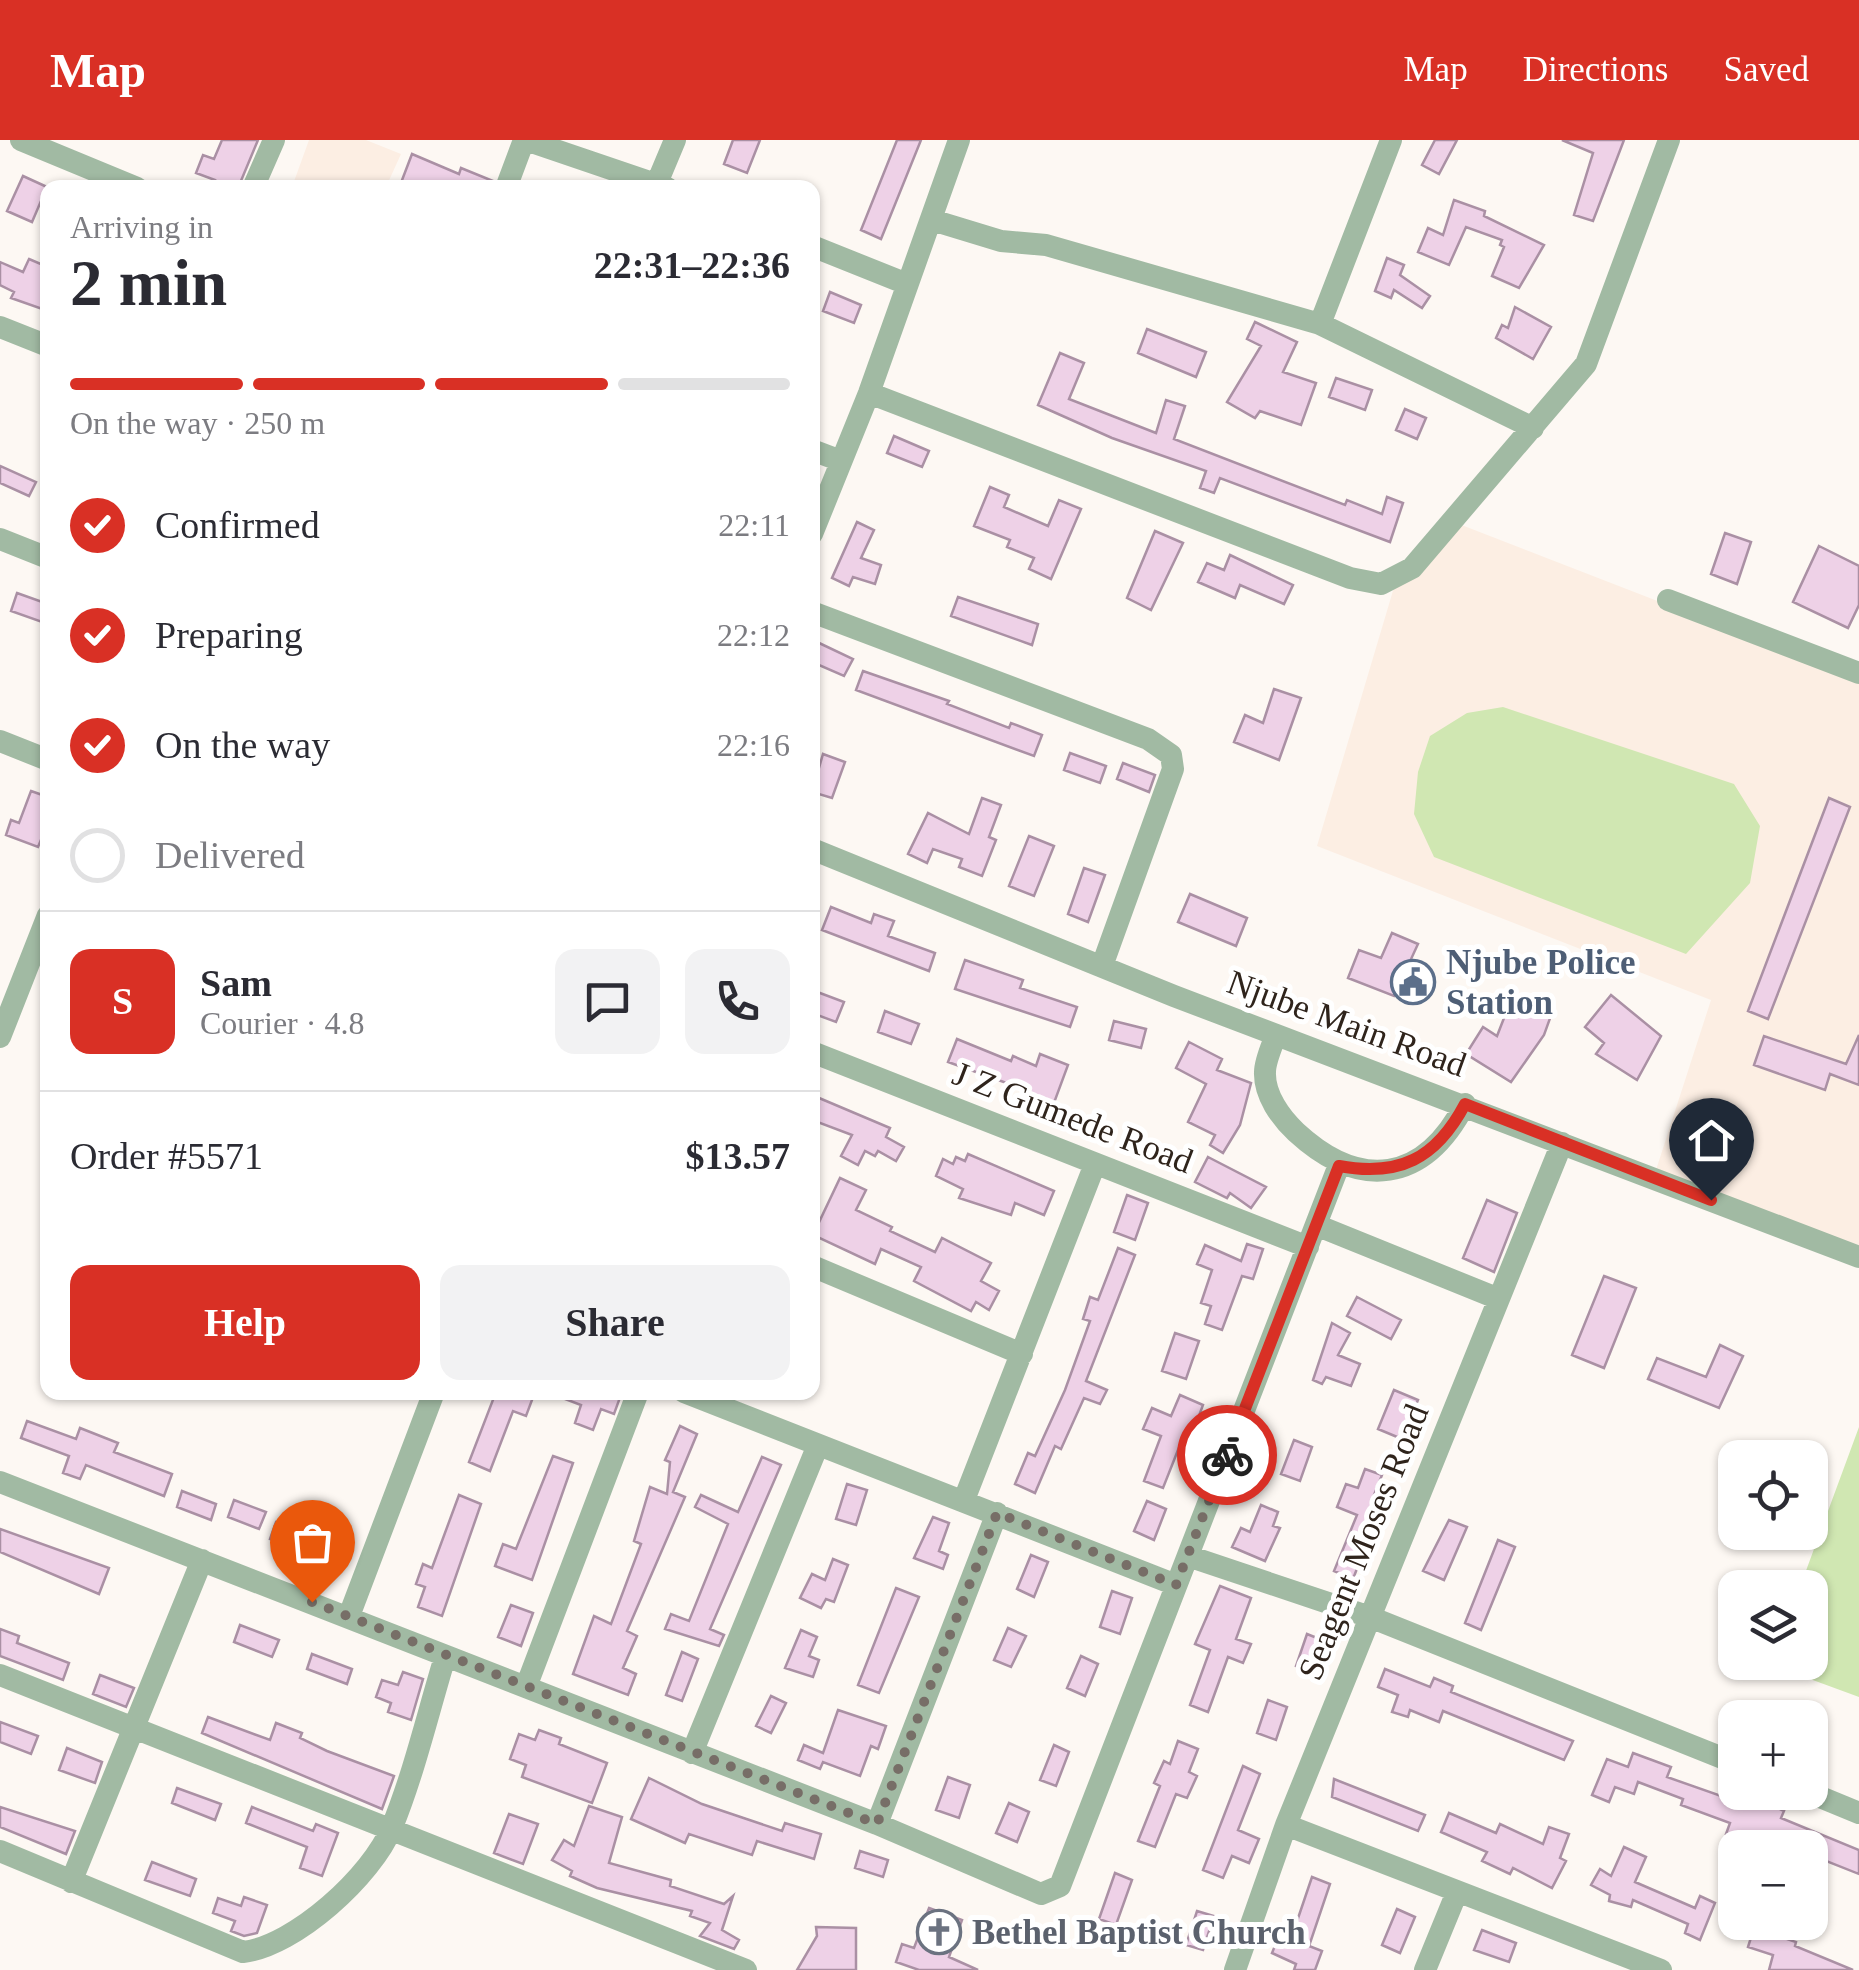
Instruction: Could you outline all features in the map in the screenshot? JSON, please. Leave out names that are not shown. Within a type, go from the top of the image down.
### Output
[{"type":"street","points":[[20,140],[118,180]]},
{"type":"street","points":[[256,180],[274,140]]},
{"type":"street","points":[[509,180],[525,140],[647,180]]},
{"type":"street","points":[[663,180],[675,140]]},
{"type":"street","points":[[820,514],[869,394],[959,140]]},
{"type":"street","points":[[1320,324],[1391,140]]},
{"type":"street","points":[[869,394],[1350,578],[1380,584],[1412,568],[1586,364],[1670,140]]},
{"type":"street","points":[[932,220],[1001,241],[1046,245],[1320,324],[1533,428]]},
{"type":"street","points":[[820,249],[907,284]]},
{"type":"street","points":[[0,328],[40,343]]},
{"type":"street","points":[[820,453],[841,461]]},
{"type":"street","points":[[0,539],[40,555]]},
{"type":"street","points":[[1668,600],[1859,672]]},
{"type":"street","points":[[820,615],[1148,739],[1172,755],[1174,769],[1102,966]]},
{"type":"street","points":[[0,741],[40,757]]},
{"type":"street","name":"Njube Main Road","points":[[820,852],[1276,1035],[1859,1257]]},
{"type":"street","points":[[0,1037],[40,935]]},
{"type":"street","points":[[1276,1035],[1264,1071],[1268,1094],[1286,1122],[1339,1166],[1370,1172],[1406,1167],[1452,1129],[1465,1104]]},
{"type":"street","name":"J Z Gumede Road","points":[[820,1055],[1095,1164],[1499,1299]]},
{"type":"street","name":"Seagent Moses Road","points":[[1235,1970],[1286,1826],[1562,1143]]},
{"type":"street","points":[[964,1500],[1095,1164]]},
{"type":"street","points":[[0,1482],[877,1824],[1041,1894],[1053,1892],[1060,1886],[1339,1166]]},
{"type":"street","points":[[820,1269],[1022,1354]]},
{"type":"street","points":[[349,1616],[431,1400]]},
{"type":"street","points":[[526,1687],[635,1400]]},
{"type":"street","points":[[739,1402],[818,1446],[1176,1585]]},
{"type":"street","points":[[692,1753],[818,1446]]},
{"type":"street","points":[[877,1824],[997,1513]]},
{"type":"street","points":[[1188,1556],[1370,1617],[1718,1756]]},
{"type":"street","points":[[70,1882],[202,1560]]},
{"type":"street","points":[[0,1851],[242,1952],[282,1942],[338,1899],[390,1831],[445,1657]]},
{"type":"street","points":[[0,1675],[746,1970]]},
{"type":"street","points":[[1828,1800],[1859,1813]]},
{"type":"street","points":[[1286,1826],[1661,1970]]},
{"type":"street","points":[[1425,1970],[1456,1892]]},
{"type":"shaded area","points":[[309,140],[366,140],[401,154],[389,180],[295,180]]},
{"type":"shaded area","points":[[1459,524],[1859,679],[1859,1252],[1655,1173],[1711,1000],[1317,846],[1395,584]]},
{"type":"green space","points":[[1503,707],[1734,784],[1760,826],[1750,883],[1686,954],[1434,857],[1414,814],[1418,772],[1430,736],[1467,713]]},
{"type":"green space","points":[[1859,1427],[1859,1697],[1813,1680],[1828,1680],[1828,1570],[1806,1570],[1814,1550],[1828,1550],[1828,1511]]},
{"type":"building","points":[[222,140],[258,140],[241,180],[215,180],[196,173],[203,155],[214,159]]},
{"type":"building","points":[[733,140],[760,140],[747,173],[724,164]]},
{"type":"building","points":[[897,140],[921,140],[881,239],[861,230]]},
{"type":"building","points":[[1435,140],[1457,140],[1439,174],[1422,165]]},
{"type":"building","points":[[1562,140],[1624,140],[1593,221],[1574,215],[1593,153]]},
{"type":"building","points":[[412,154],[459,174],[461,168],[491,180],[402,180]]},
{"type":"building","points":[[23,176],[40,184],[40,203],[32,222],[7,211]]},
{"type":"building","points":[[1454,200],[1485,211],[1484,216],[1544,245],[1519,288],[1492,276],[1504,247],[1500,245],[1502,240],[1466,227],[1449,265],[1418,252],[1428,228],[1443,235]]},
{"type":"building","points":[[1387,258],[1404,265],[1400,275],[1430,296],[1422,308],[1394,290],[1391,298],[1375,291]]},
{"type":"building","points":[[29,259],[40,264],[40,308],[11,298],[14,292],[0,285],[0,262],[23,272]]},
{"type":"building","points":[[830,292],[861,305],[854,323],[823,311]]},
{"type":"building","points":[[1515,307],[1551,327],[1533,359],[1496,338],[1502,325],[1508,328]]},
{"type":"building","points":[[1255,322],[1297,342],[1283,372],[1316,383],[1301,425],[1260,411],[1255,418],[1227,402],[1261,346],[1247,339]]},
{"type":"building","points":[[1147,329],[1206,352],[1196,377],[1138,353]]},
{"type":"building","points":[[1060,353],[1084,363],[1069,399],[1156,433],[1166,400],[1185,406],[1174,439],[1345,505],[1347,500],[1382,514],[1387,497],[1403,503],[1390,542],[1220,478],[1214,493],[1200,488],[1206,471],[1112,438],[1038,405]]},
{"type":"building","points":[[1336,378],[1372,390],[1365,410],[1329,397]]},
{"type":"building","points":[[1405,409],[1426,418],[1417,439],[1396,430]]},
{"type":"building","points":[[894,436],[929,451],[922,467],[887,453]]},
{"type":"building","points":[[0,466],[36,482],[29,496],[0,483]]},
{"type":"building","points":[[990,487],[1009,495],[1004,507],[1048,526],[1059,500],[1081,509],[1051,579],[1029,569],[1034,558],[1007,547],[1010,540],[974,526]]},
{"type":"building","points":[[857,522],[874,530],[861,558],[881,565],[875,584],[853,577],[849,586],[832,578]]},
{"type":"building","points":[[1155,531],[1183,543],[1151,610],[1127,598]]},
{"type":"building","points":[[1725,533],[1751,542],[1737,584],[1711,574]]},
{"type":"building","points":[[1819,546],[1859,566],[1859,605],[1848,628],[1793,602]]},
{"type":"building","points":[[1230,555],[1293,585],[1284,604],[1240,585],[1235,598],[1198,582],[1207,563],[1224,570]]},
{"type":"building","points":[[17,593],[40,601],[40,621],[11,611]]},
{"type":"building","points":[[958,597],[1038,624],[1032,645],[951,616]]},
{"type":"building","points":[[820,643],[853,659],[844,676],[820,666]]},
{"type":"building","points":[[863,671],[949,701],[947,704],[1009,728],[1011,723],[1042,735],[1034,756],[856,690]]},
{"type":"building","points":[[1274,689],[1301,698],[1279,760],[1234,742],[1245,715],[1263,723]]},
{"type":"building","points":[[1070,753],[1106,766],[1100,783],[1064,770]]},
{"type":"building","points":[[823,754],[845,762],[832,798],[820,794]]},
{"type":"building","points":[[1123,763],[1155,775],[1149,792],[1117,779]]},
{"type":"building","points":[[31,791],[40,794],[38,847],[6,835],[11,820],[19,823]]},
{"type":"building","points":[[982,798],[1001,805],[989,837],[996,840],[982,876],[959,867],[962,859],[933,849],[927,863],[908,854],[928,813],[969,834]]},
{"type":"building","points":[[1829,798],[1850,807],[1768,1019],[1748,1011]]},
{"type":"building","points":[[1029,836],[1054,846],[1034,896],[1009,886]]},
{"type":"building","points":[[1084,868],[1105,875],[1088,922],[1068,914]]},
{"type":"building","points":[[1190,894],[1247,918],[1236,946],[1178,922]]},
{"type":"building","points":[[831,907],[871,923],[874,914],[894,921],[888,936],[935,953],[929,971],[822,930]]},
{"type":"building","points":[[1392,933],[1418,944],[1394,996],[1348,978],[1359,950],[1381,958]]},
{"type":"building","points":[[965,960],[1023,980],[1020,988],[1077,1007],[1070,1027],[955,989]]},
{"type":"building","points":[[820,993],[844,1002],[836,1022],[820,1016]]},
{"type":"building","points":[[1513,995],[1553,1010],[1544,1035],[1511,1082],[1466,1054],[1483,1027],[1497,1036]]},
{"type":"building","points":[[1611,995],[1661,1036],[1637,1080],[1596,1054],[1604,1043],[1585,1027]]},
{"type":"building","points":[[885,1011],[919,1024],[911,1044],[878,1032]]},
{"type":"building","points":[[1114,1021],[1146,1029],[1141,1048],[1109,1040]]},
{"type":"building","points":[[1859,1035],[1859,1085],[1830,1074],[1825,1090],[1754,1065],[1764,1036],[1846,1064]]},
{"type":"building","points":[[957,1039],[1011,1061],[1013,1056],[1036,1066],[1040,1054],[1068,1065],[1051,1111],[1022,1100],[1026,1090],[948,1062]]},
{"type":"building","points":[[1189,1042],[1222,1059],[1217,1070],[1251,1083],[1240,1125],[1223,1153],[1210,1145],[1215,1135],[1188,1122],[1206,1084],[1176,1068]]},
{"type":"building","points":[[820,1098],[890,1128],[886,1137],[904,1147],[896,1161],[878,1151],[875,1156],[865,1151],[858,1165],[841,1156],[852,1135],[820,1123]]},
{"type":"building","points":[[968,1154],[1054,1191],[1044,1215],[1015,1203],[1011,1215],[959,1198],[963,1189],[936,1176],[943,1159],[953,1164],[956,1157],[965,1161]]},
{"type":"building","points":[[1208,1157],[1266,1187],[1251,1208],[1230,1193],[1227,1198],[1195,1182]]},
{"type":"building","points":[[840,1178],[866,1190],[856,1210],[892,1227],[890,1231],[935,1252],[942,1238],[991,1263],[981,1281],[999,1291],[989,1310],[976,1302],[971,1311],[914,1281],[921,1267],[881,1249],[875,1264],[820,1238],[820,1220]]},
{"type":"building","points":[[1127,1195],[1148,1203],[1135,1240],[1114,1232]]},
{"type":"building","points":[[1487,1200],[1517,1213],[1494,1272],[1463,1258]]},
{"type":"building","points":[[1247,1244],[1263,1249],[1253,1279],[1242,1276],[1222,1330],[1205,1324],[1211,1306],[1201,1303],[1212,1270],[1197,1264],[1205,1245],[1241,1261]]},
{"type":"building","points":[[1118,1248],[1135,1255],[1086,1381],[1107,1390],[1100,1404],[1084,1398],[1061,1449],[1055,1446],[1035,1493],[1015,1484],[1028,1453],[1035,1456],[1065,1390],[1090,1321],[1083,1319],[1090,1297],[1098,1300]]},
{"type":"building","points":[[1604,1276],[1636,1288],[1604,1368],[1572,1355]]},
{"type":"building","points":[[1357,1297],[1401,1320],[1391,1339],[1347,1316]]},
{"type":"building","points":[[1332,1323],[1350,1333],[1338,1355],[1360,1364],[1351,1386],[1326,1377],[1322,1384],[1313,1380]]},
{"type":"building","points":[[1175,1333],[1199,1341],[1186,1379],[1162,1371]]},
{"type":"building","points":[[1720,1345],[1743,1356],[1719,1408],[1648,1379],[1657,1358],[1706,1377]]},
{"type":"building","points":[[1394,1390],[1418,1400],[1402,1439],[1378,1429]]},
{"type":"building","points":[[1180,1395],[1203,1405],[1187,1448],[1180,1445],[1163,1488],[1144,1481],[1161,1436],[1143,1429],[1152,1408],[1171,1416]]},
{"type":"building","points":[[493,1400],[532,1400],[526,1416],[513,1411],[490,1471],[469,1462]]},
{"type":"building","points":[[568,1400],[619,1400],[614,1414],[601,1409],[593,1430],[575,1423],[581,1405]]},
{"type":"building","points":[[27,1421],[76,1439],[80,1428],[118,1443],[114,1452],[172,1474],[164,1496],[86,1465],[80,1479],[63,1473],[69,1456],[21,1438]]},
{"type":"building","points":[[680,1426],[697,1434],[673,1492],[685,1497],[627,1631],[637,1636],[623,1668],[636,1674],[628,1695],[573,1674],[594,1616],[611,1624],[641,1544],[634,1541],[650,1487],[667,1494],[670,1462],[665,1460]]},
{"type":"building","points":[[1294,1440],[1312,1447],[1300,1481],[1281,1474]]},
{"type":"building","points":[[553,1456],[573,1463],[532,1580],[495,1566],[503,1544],[516,1549]]},
{"type":"building","points":[[762,1457],[781,1465],[710,1629],[724,1635],[719,1646],[665,1629],[671,1614],[689,1621],[728,1524],[695,1507],[701,1495],[738,1512]]},
{"type":"building","points":[[1365,1469],[1382,1475],[1374,1495],[1384,1498],[1353,1579],[1334,1571],[1357,1515],[1337,1507],[1346,1484],[1358,1488]]},
{"type":"building","points":[[847,1484],[867,1490],[856,1525],[836,1519]]},
{"type":"building","points":[[182,1491],[216,1504],[211,1520],[177,1507]]},
{"type":"building","points":[[459,1495],[481,1504],[442,1616],[418,1607],[425,1587],[416,1584],[423,1564],[432,1568]]},
{"type":"building","points":[[234,1500],[266,1512],[259,1529],[228,1517]]},
{"type":"building","points":[[1147,1501],[1166,1509],[1154,1540],[1134,1531]]},
{"type":"building","points":[[1261,1505],[1278,1512],[1273,1526],[1280,1528],[1265,1561],[1232,1547],[1241,1528],[1250,1532]]},
{"type":"building","points":[[933,1517],[949,1523],[939,1551],[948,1555],[943,1569],[914,1558]]},
{"type":"building","points":[[1449,1520],[1467,1527],[1444,1580],[1423,1571]]},
{"type":"building","points":[[276,1522],[316,1537],[310,1555],[270,1539]]},
{"type":"building","points":[[0,1529],[109,1568],[99,1594],[0,1552]]},
{"type":"building","points":[[1498,1540],[1515,1547],[1481,1630],[1465,1623]]},
{"type":"building","points":[[1031,1555],[1048,1562],[1034,1597],[1017,1589]]},
{"type":"building","points":[[833,1559],[848,1565],[834,1602],[826,1599],[821,1608],[800,1598],[812,1574],[825,1580]]},
{"type":"building","points":[[1220,1586],[1251,1598],[1236,1639],[1251,1644],[1243,1663],[1228,1657],[1208,1712],[1190,1705],[1210,1650],[1195,1644]]},
{"type":"building","points":[[896,1588],[919,1597],[879,1693],[858,1685]]},
{"type":"building","points":[[1112,1591],[1132,1598],[1120,1634],[1100,1627]]},
{"type":"building","points":[[511,1605],[533,1613],[521,1646],[498,1637]]},
{"type":"building","points":[[240,1625],[279,1640],[272,1657],[234,1642]]},
{"type":"building","points":[[1008,1628],[1026,1636],[1011,1667],[994,1660]]},
{"type":"building","points":[[0,1629],[19,1636],[17,1643],[69,1663],[63,1680],[0,1656]]},
{"type":"building","points":[[801,1630],[817,1637],[809,1656],[819,1660],[813,1677],[785,1668]]},
{"type":"building","points":[[1307,1634],[1322,1640],[1311,1672],[1296,1666]]},
{"type":"building","points":[[682,1652],[698,1659],[682,1701],[666,1695]]},
{"type":"building","points":[[312,1654],[352,1669],[347,1684],[307,1669]]},
{"type":"building","points":[[1081,1656],[1098,1664],[1085,1696],[1067,1688]]},
{"type":"building","points":[[1385,1669],[1430,1687],[1434,1678],[1453,1686],[1451,1692],[1573,1741],[1564,1760],[1443,1711],[1439,1722],[1410,1710],[1408,1717],[1392,1712],[1398,1695],[1378,1687]]},
{"type":"building","points":[[403,1672],[423,1679],[411,1720],[388,1712],[391,1703],[376,1697],[382,1680],[398,1685]]},
{"type":"building","points":[[100,1675],[134,1688],[126,1707],[93,1694]]},
{"type":"building","points":[[771,1696],[786,1703],[771,1733],[756,1726]]},
{"type":"building","points":[[1268,1700],[1287,1707],[1276,1740],[1257,1733]]},
{"type":"building","points":[[838,1710],[886,1726],[878,1749],[871,1746],[860,1776],[823,1762],[820,1769],[798,1760],[804,1745],[823,1753]]},
{"type":"building","points":[[208,1717],[270,1740],[276,1723],[302,1733],[300,1738],[327,1751],[394,1776],[382,1809],[202,1733]]},
{"type":"building","points":[[0,1722],[38,1736],[31,1754],[0,1742]]},
{"type":"building","points":[[539,1730],[561,1738],[559,1744],[607,1763],[592,1803],[522,1777],[526,1765],[510,1759],[519,1734],[535,1740]]},
{"type":"building","points":[[1178,1741],[1198,1749],[1189,1772],[1197,1776],[1187,1798],[1176,1794],[1155,1847],[1138,1841],[1160,1786],[1154,1783],[1164,1761],[1170,1764]]},
{"type":"building","points":[[1054,1745],[1069,1752],[1056,1786],[1040,1780]]},
{"type":"building","points":[[67,1748],[102,1762],[95,1783],[59,1770]]},
{"type":"building","points":[[1633,1753],[1671,1767],[1667,1777],[1718,1795],[1718,1810],[1782,1810],[1781,1818],[1810,1830],[1727,1830],[1730,1823],[1681,1805],[1683,1799],[1638,1782],[1634,1794],[1615,1787],[1609,1802],[1592,1795],[1607,1759],[1628,1767]]},
{"type":"building","points":[[1243,1766],[1260,1774],[1238,1830],[1259,1839],[1249,1863],[1232,1856],[1223,1878],[1203,1870]]},
{"type":"building","points":[[948,1777],[970,1785],[959,1818],[936,1810]]},
{"type":"building","points":[[649,1778],[702,1804],[782,1831],[785,1823],[821,1834],[814,1859],[757,1841],[752,1855],[689,1834],[685,1843],[631,1819]]},
{"type":"building","points":[[1334,1779],[1425,1815],[1418,1831],[1332,1797]]},
{"type":"building","points":[[177,1788],[221,1804],[215,1820],[172,1803]]},
{"type":"building","points":[[1009,1803],[1029,1812],[1017,1842],[996,1833]]},
{"type":"building","points":[[589,1806],[622,1817],[609,1863],[671,1880],[670,1886],[724,1904],[733,1896],[722,1930],[739,1940],[734,1949],[700,1936],[710,1923],[690,1916],[692,1911],[597,1888],[570,1876],[572,1871],[552,1860],[564,1840],[574,1846]]},
{"type":"building","points":[[0,1807],[75,1831],[66,1854],[0,1827]]},
{"type":"building","points":[[252,1807],[313,1831],[316,1824],[338,1833],[322,1876],[300,1868],[307,1847],[246,1823]]},
{"type":"building","points":[[1449,1813],[1496,1833],[1500,1824],[1543,1844],[1549,1827],[1569,1834],[1560,1858],[1566,1861],[1552,1888],[1513,1868],[1510,1874],[1482,1861],[1487,1852],[1441,1832]]},
{"type":"building","points":[[509,1814],[538,1824],[523,1864],[494,1853]]},
{"type":"building","points":[[1828,1837],[1859,1850],[1859,1874],[1828,1862]]},
{"type":"building","points":[[1624,1847],[1646,1857],[1635,1882],[1695,1908],[1700,1896],[1715,1903],[1700,1940],[1685,1933],[1688,1924],[1633,1900],[1631,1907],[1609,1901],[1610,1895],[1591,1885],[1600,1869],[1611,1876]]},
{"type":"building","points":[[860,1851],[888,1860],[883,1877],[855,1868]]},
{"type":"building","points":[[152,1862],[196,1879],[190,1896],[145,1880]]},
{"type":"building","points":[[1115,1873],[1132,1880],[1116,1925],[1099,1919]]},
{"type":"building","points":[[1312,1877],[1330,1884],[1309,1946],[1322,1951],[1315,1970],[1294,1970],[1296,1964],[1272,1953],[1281,1931],[1292,1936]]},
{"type":"building","points":[[244,1897],[267,1905],[257,1933],[244,1936],[231,1931],[235,1921],[213,1913],[218,1898],[241,1906]]},
{"type":"building","name":"Bethel Baptist Church","points":[[929,1908],[962,1920],[949,1957],[978,1970],[919,1970],[896,1962],[902,1944],[914,1948]]},
{"type":"building","points":[[1397,1909],[1415,1917],[1400,1953],[1382,1945]]},
{"type":"building","points":[[1197,1911],[1214,1916],[1203,1950],[1186,1945]]},
{"type":"building","points":[[816,1927],[856,1928],[856,1970],[797,1970],[817,1936]]},
{"type":"building","points":[[1482,1930],[1516,1943],[1509,1962],[1474,1950]]},
{"type":"building","points":[[1750,1940],[1790,1940],[1796,1942],[1795,1946],[1853,1970],[1769,1970],[1773,1955],[1748,1947]]},
{"type":"way so far","points":[[312,1602],[877,1824],[997,1513],[1176,1585],[1227,1455]]},
{"type":"place","name":"Njube Police Station","points":[[1413,982]]},
{"type":"place","name":"Bethel Baptist Church","points":[[939,1932]]},
{"type":"route","points":[[1227,1455],[1339,1166],[1370,1172],[1406,1167],[1452,1129],[1465,1104],[1711,1200]]}]
